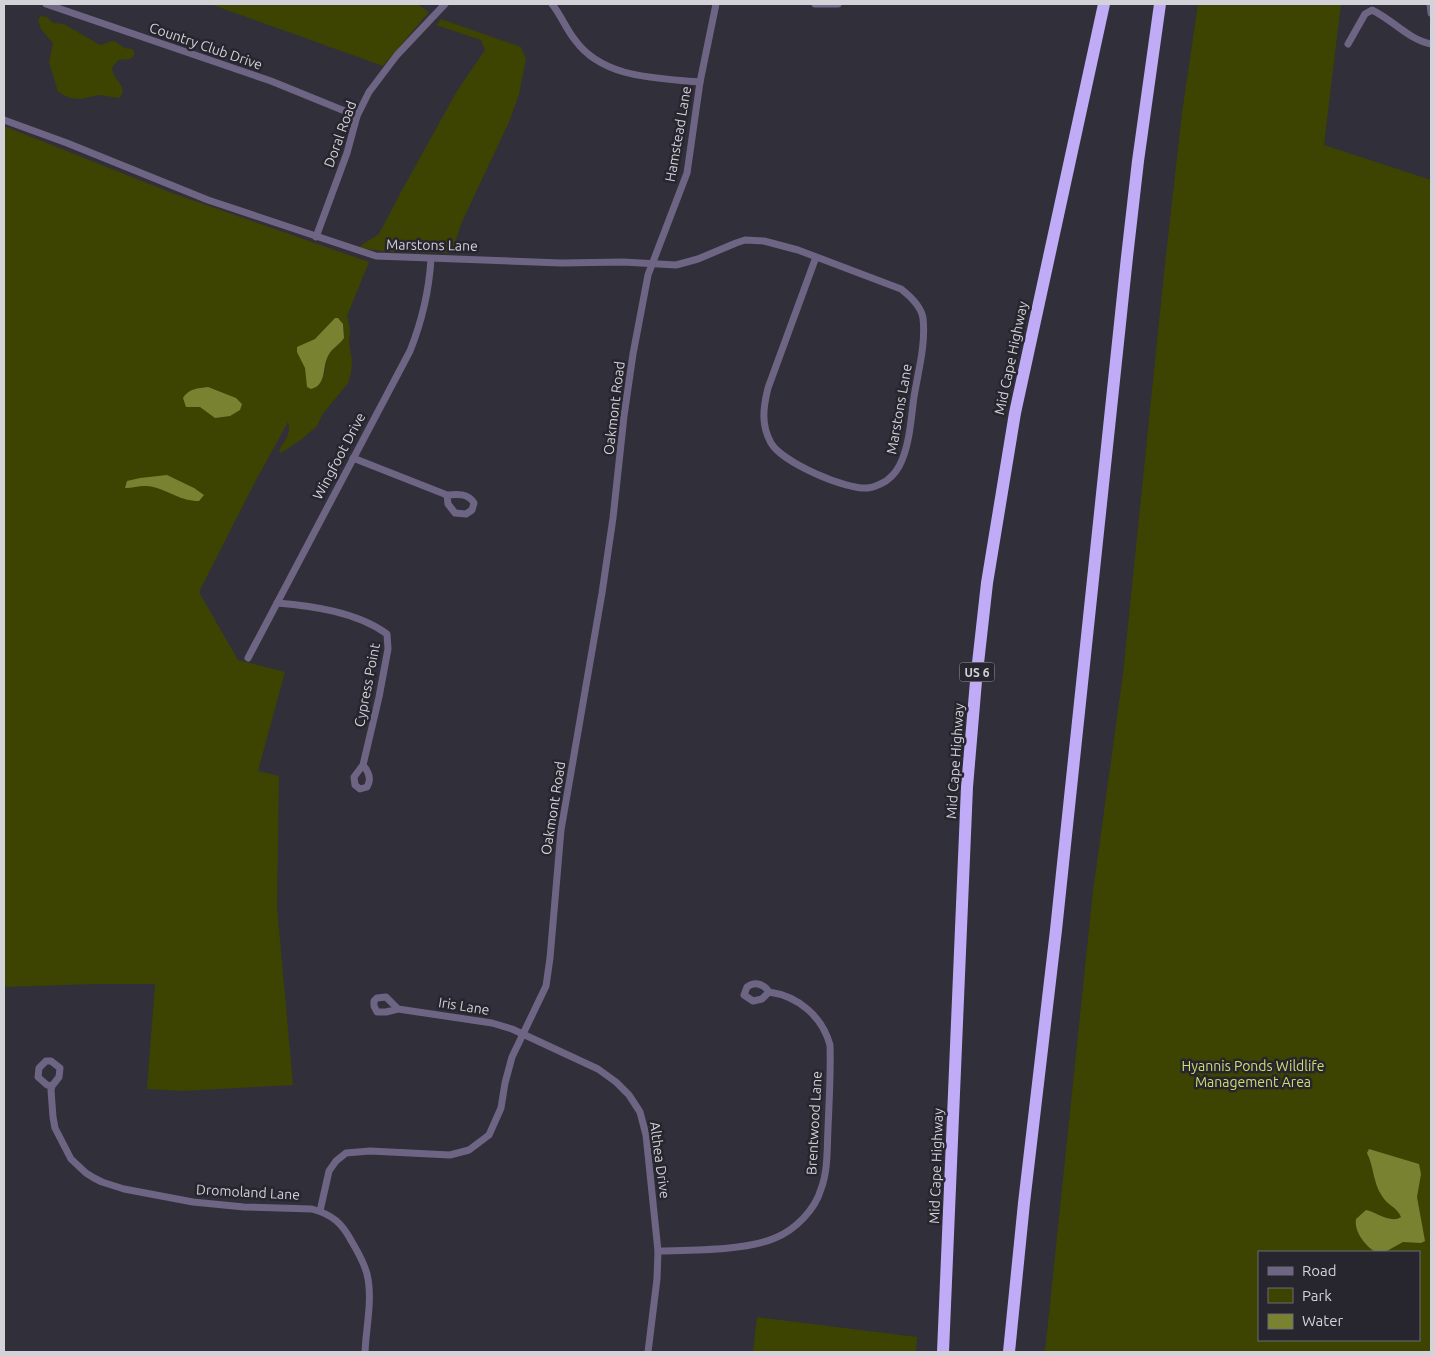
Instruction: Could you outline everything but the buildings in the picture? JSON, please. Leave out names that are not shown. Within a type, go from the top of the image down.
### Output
[{"type":"highway","name":"Mid Cape Highway","points":[[943,1352],[967,787],[980,639],[994,536],[1015,413],[1104,4]]},
{"type":"highway","points":[[1009,1352],[1024,1203],[1056,930],[1127,257],[1138,161],[1160,4]]},
{"type":"street","name":"Country Club Drive","points":[[46,4],[271,81],[357,116]]},
{"type":"street","name":"Doral Road","points":[[316,237],[347,153],[357,116],[369,92],[384,71],[445,4]]},
{"type":"street","points":[[552,4],[575,41],[590,56],[600,62],[623,72],[637,75],[700,82]]},
{"type":"street","name":"Hamstead Lane","points":[[652,264],[687,173],[700,82],[716,4]]},
{"type":"street","points":[[815,4],[838,4]]},
{"type":"street","points":[[1430,4],[1431,14]]},
{"type":"street","points":[[1348,44],[1365,14],[1373,7],[1414,38],[1431,44]]},
{"type":"street","name":"Marstons Lane","points":[[4,120],[208,200],[376,256],[676,265],[687,263],[745,240],[764,241],[776,243],[816,257],[901,289],[909,295],[922,316],[923,336],[906,451],[902,463],[894,473],[877,486],[868,488],[855,487],[821,476],[793,463],[772,445],[766,430],[764,410],[768,388],[816,257]]},
{"type":"street","name":"Wingfoot Drive","points":[[248,658],[414,341],[426,302],[431,258]]},
{"type":"street","name":"Oakmont Road","points":[[320,1211],[330,1171],[336,1161],[346,1153],[370,1151],[450,1155],[469,1150],[489,1135],[501,1108],[512,1057],[543,994],[549,972],[561,830],[602,593],[614,511],[627,391],[644,294],[652,264]]},
{"type":"street","points":[[353,458],[447,495]]},
{"type":"street","name":"Cypress Point","points":[[277,602],[331,611],[353,617],[376,626],[387,634],[388,649],[384,675],[363,765]]},
{"type":"street","name":"Brentwood Lane","points":[[658,1251],[732,1247],[774,1239],[791,1229],[812,1208],[822,1188],[827,1153],[830,1045],[823,1028],[810,1011],[787,997],[769,992]]},
{"type":"street","name":"Iris Lane","points":[[398,1009],[492,1023],[524,1034]]},
{"type":"street","name":"Althea Drive","points":[[524,1034],[598,1069],[624,1089],[636,1103],[640,1112],[646,1135],[658,1251],[657,1279],[648,1352]]},
{"type":"street","name":"Dromoland Lane","points":[[52,1086],[53,1117],[65,1149],[71,1159],[86,1173],[102,1182],[151,1195],[193,1202],[244,1208],[302,1208],[320,1211],[338,1221],[345,1228],[361,1258],[366,1273],[368,1294],[365,1352]]},
{"type":"green space","points":[[210,4],[417,4],[429,12],[383,66]]},
{"type":"green space","name":"Hyannis Ponds Wildlife Management Area","points":[[1198,4],[1341,4],[1324,145],[1431,180],[1431,1352],[1045,1352],[1093,891],[1123,674],[1182,113]]},
{"type":"green space","points":[[41,16],[47,17],[53,23],[64,24],[100,45],[112,41],[134,51],[134,56],[130,59],[118,60],[112,68],[123,90],[119,98],[100,95],[80,99],[70,98],[58,92],[49,62],[53,43],[41,29],[38,20]]},
{"type":"green space","points":[[441,19],[521,47],[526,59],[519,94],[509,122],[461,224],[452,253],[392,252],[359,248],[379,234],[457,91],[485,50],[481,40],[436,25]]},
{"type":"green space","points":[[4,126],[172,193],[369,262],[347,316],[352,361],[348,383],[322,415],[317,426],[281,453],[279,450],[286,440],[289,430],[288,422],[199,592],[238,660],[285,672],[258,771],[279,776],[277,907],[293,1085],[182,1091],[147,1089],[155,984],[4,987]],"holes":[[[343,324],[342,339],[327,358],[324,374],[308,386]]]},
{"type":"green space","points":[[757,1317],[917,1337],[916,1352],[753,1352]]},
{"type":"water","points":[[335,318],[338,318],[343,324],[344,338],[328,356],[320,384],[311,389],[307,387],[305,368],[297,352],[297,347],[315,339]]},
{"type":"water","points":[[208,387],[236,398],[242,404],[240,410],[230,416],[215,418],[200,407],[186,407],[183,398],[190,391]]},
{"type":"water","points":[[167,475],[204,495],[199,501],[192,501],[149,486],[125,488],[127,481]]},
{"type":"water","points":[[1369,1149],[1419,1164],[1421,1174],[1417,1197],[1425,1241],[1421,1243],[1403,1242],[1387,1251],[1374,1251],[1361,1238],[1357,1229],[1356,1219],[1366,1210],[1393,1219],[1401,1217],[1379,1191],[1367,1153]]}]
